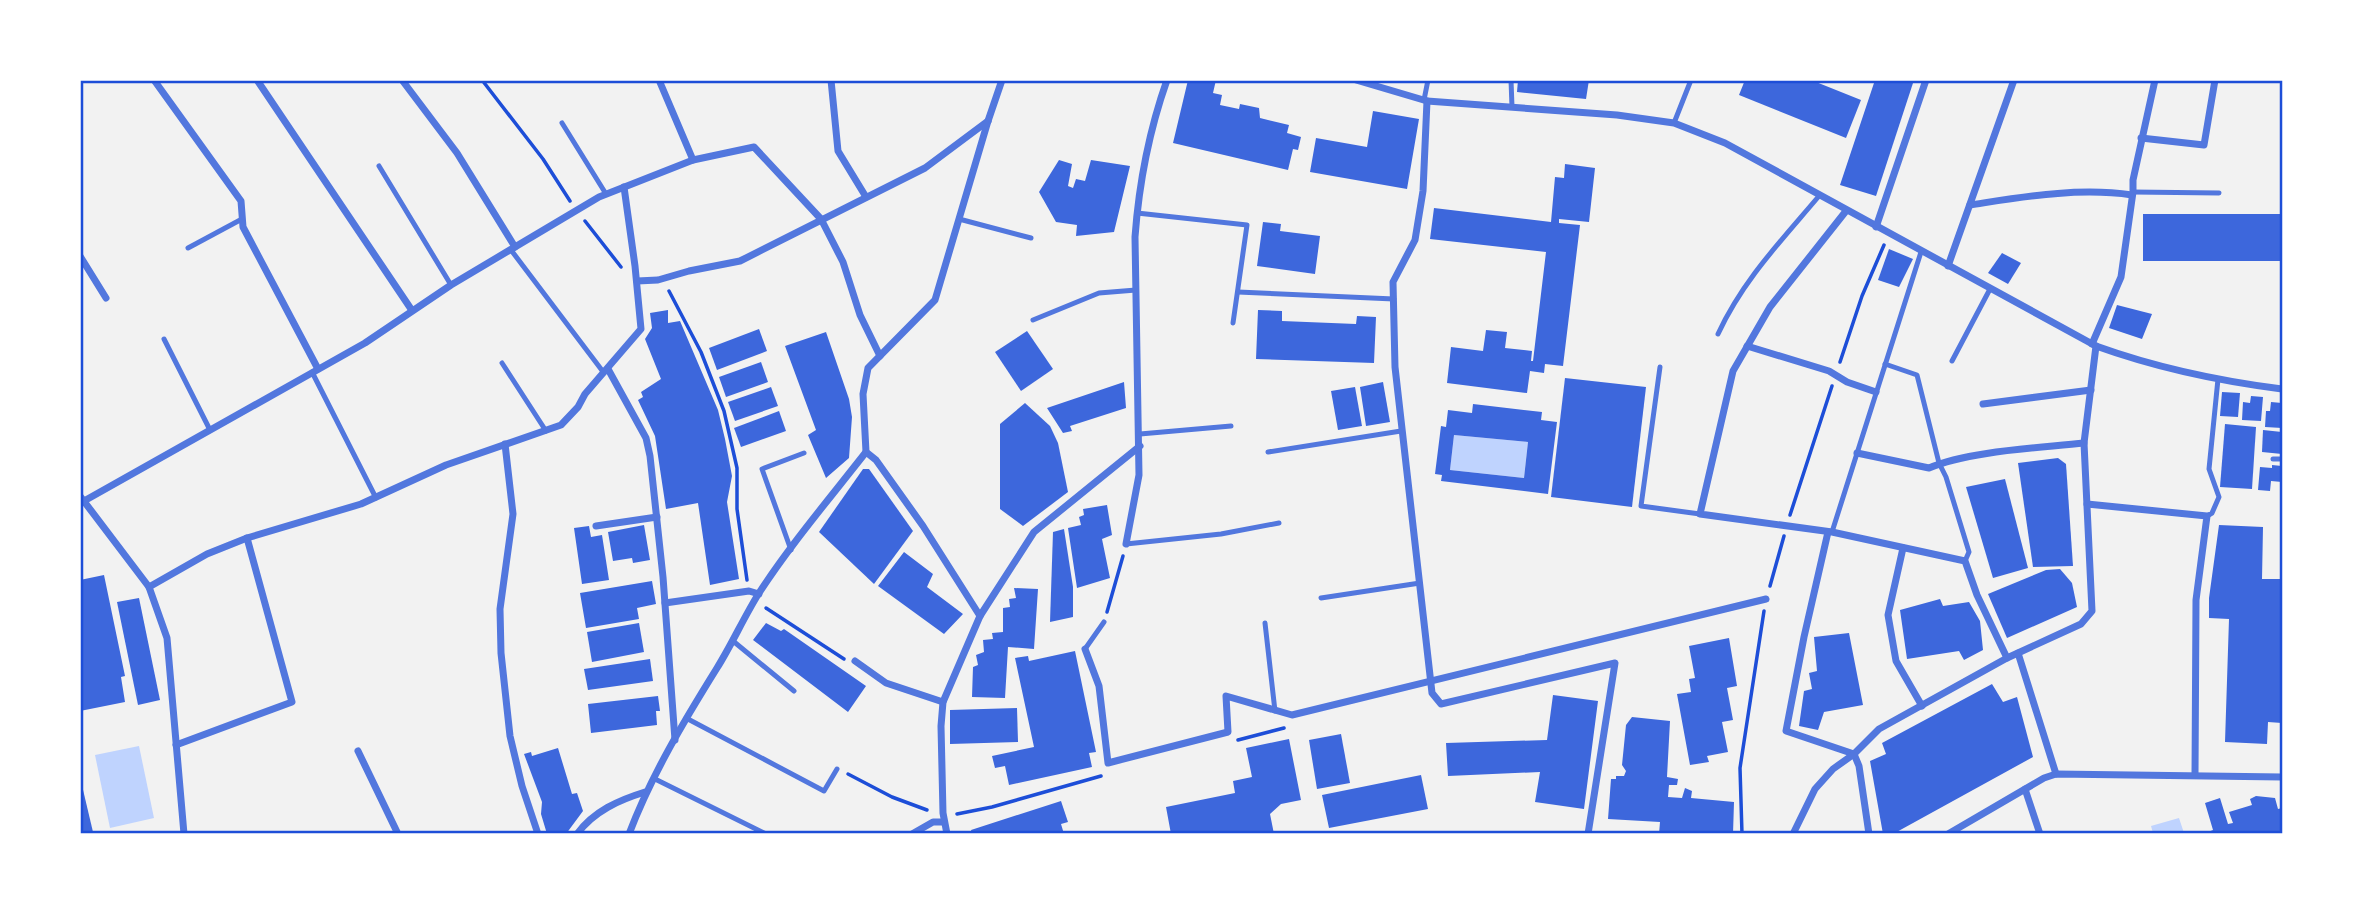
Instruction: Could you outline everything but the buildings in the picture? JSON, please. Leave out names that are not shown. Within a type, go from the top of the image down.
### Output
[{"type":"street","points":[[154,80],[241,201],[243,227],[315,371]]},
{"type":"street","points":[[257,80],[411,309]]},
{"type":"street","points":[[402,80],[457,153],[513,248]]},
{"type":"street","points":[[659,80],[693,160]]},
{"type":"street","points":[[831,80],[838,151],[866,197]]},
{"type":"street","points":[[629,834],[645,792],[655,779],[686,718],[757,597],[866,452],[863,394],[868,368],[935,300],[1002,80]]},
{"type":"street","points":[[1126,544],[1139,475],[1140,446],[1135,237],[1137,213],[1143,169],[1156,111],[1167,80]]},
{"type":"street","points":[[1356,80],[1426,100],[1617,115],[1674,123],[1725,143],[2094,345],[2140,362],[2218,379],[2283,389]]},
{"type":"street","points":[[1876,228],[1926,80]]},
{"type":"street","points":[[1948,267],[2014,80]]},
{"type":"street","points":[[1793,834],[1815,789],[1833,769],[1854,754],[1879,729],[2007,658],[2081,624],[2092,611],[2084,443],[2094,345],[2121,276],[2133,180],[2155,80]]},
{"type":"street","points":[[2141,138],[2204,145],[2215,80]]},
{"type":"street","points":[[1426,100],[1421,203],[1415,240],[1394,282],[1394,299],[1395,367],[1401,431],[1432,693],[1441,704],[1615,663],[1588,834]]},
{"type":"street","points":[[637,281],[658,280],[740,261],[925,168],[988,121]]},
{"type":"street","points":[[184,834],[167,638],[149,587],[82,499],[365,343],[411,309],[606,194],[693,160],[754,147],[821,219],[843,262],[859,315],[880,356]]},
{"type":"street","points":[[149,587],[206,554],[247,538],[376,498],[446,465],[561,425],[641,329],[624,187]]},
{"type":"street","points":[[1970,205],[2083,192],[2133,194]]},
{"type":"street","points":[[1846,211],[1770,307],[1733,371],[1700,514],[1830,532],[1965,561],[1977,595],[2007,658]]},
{"type":"street","points":[[80,256],[106,298]]},
{"type":"street","points":[[1747,346],[1836,375],[1847,382],[1877,392]]},
{"type":"street","points":[[606,371],[646,438],[657,517],[675,740]]},
{"type":"street","points":[[1983,404],[2091,390]]},
{"type":"street","points":[[1857,453],[1929,468],[1939,463],[1969,457],[2084,443]]},
{"type":"street","points":[[505,444],[513,514],[500,609],[501,653],[510,736],[522,786],[538,834]]},
{"type":"street","points":[[947,834],[944,822],[941,726],[943,702],[980,616],[1034,532],[1140,446]]},
{"type":"street","points":[[866,452],[876,460],[923,526],[980,616]]},
{"type":"street","points":[[2087,504],[2207,516],[2196,600],[2196,775]]},
{"type":"street","points":[[596,526],[657,517]]},
{"type":"street","points":[[1830,532],[1804,637],[1786,731],[1854,754],[1859,766],[1869,834]]},
{"type":"street","points":[[176,745],[292,702],[247,538]]},
{"type":"street","points":[[1903,548],[1888,615],[1896,661],[1922,706]]},
{"type":"street","points":[[665,603],[749,591],[757,597]]},
{"type":"street","points":[[1085,649],[1099,686],[1108,762],[1228,732],[1226,696],[1292,715],[1766,599]]},
{"type":"street","points":[[2018,653],[2056,775]]},
{"type":"street","points":[[851,661],[886,683],[943,702]]},
{"type":"street","points":[[358,751],[398,834]]},
{"type":"street","points":[[1948,834],[2044,778],[2056,775],[2283,777]]},
{"type":"street","points":[[2025,789],[2040,834]]},
{"type":"street","points":[[577,834],[585,823],[619,800],[645,792]]},
{"type":"street","points":[[912,834],[933,822],[944,822]]},
{"type":"lane","points":[[1426,100],[1428,80]]},
{"type":"lane","points":[[1511,80],[1512,107]]},
{"type":"lane","points":[[1674,123],[1691,80]]},
{"type":"lane","points":[[562,123],[606,194]]},
{"type":"lane","points":[[379,166],[451,285]]},
{"type":"lane","points":[[2133,194],[2219,193]]},
{"type":"lane","points":[[1718,334],[1731,305],[1744,286],[1819,196]]},
{"type":"lane","points":[[1137,213],[1247,225],[1233,323]]},
{"type":"lane","points":[[188,248],[242,219]]},
{"type":"lane","points":[[959,219],[1031,238]]},
{"type":"lane","points":[[513,248],[606,371]]},
{"type":"lane","points":[[1830,532],[1921,251]]},
{"type":"lane","points":[[1952,361],[1990,289]]},
{"type":"lane","points":[[1033,320],[1099,293],[1137,290]]},
{"type":"lane","points":[[1238,292],[1394,299]]},
{"type":"lane","points":[[164,339],[210,430]]},
{"type":"lane","points":[[502,363],[547,431]]},
{"type":"lane","points":[[1885,364],[1917,374],[1939,463],[1946,477],[1969,552],[1965,561]]},
{"type":"lane","points":[[1660,367],[1642,506],[1700,514]]},
{"type":"lane","points":[[315,371],[376,498]]},
{"type":"lane","points":[[2207,516],[2212,513],[2219,497],[2209,469],[2218,379]]},
{"type":"lane","points":[[1140,434],[1231,426]]},
{"type":"lane","points":[[1268,452],[1401,431]]},
{"type":"lane","points":[[791,550],[762,469],[804,453]]},
{"type":"lane","points":[[2273,459],[2283,459]]},
{"type":"lane","points":[[1126,544],[1221,534],[1279,523]]},
{"type":"lane","points":[[1321,598],[1420,583]]},
{"type":"lane","points":[[1085,649],[1104,622]]},
{"type":"lane","points":[[1265,623],[1275,711]]},
{"type":"lane","points":[[733,641],[794,691]]},
{"type":"lane","points":[[686,718],[824,790],[836,769]]},
{"type":"lane","points":[[655,779],[766,834]]},
{"type":"path","points":[[1742,834],[1741,768],[1766,599],[1844,344],[1888,234]]},
{"type":"path","points":[[1104,622],[1126,544]]},
{"type":"path","points":[[757,597],[851,661]]},
{"type":"path","points":[[836,769],[892,797],[929,810]]},
{"type":"water","points":[[1454,435],[1528,442],[1524,478],[1450,470]]},
{"type":"water","points":[[139,746],[154,818],[110,828],[95,755]]},
{"type":"water","points":[[2179,818],[2184,833],[2153,833],[2151,826]]}]
